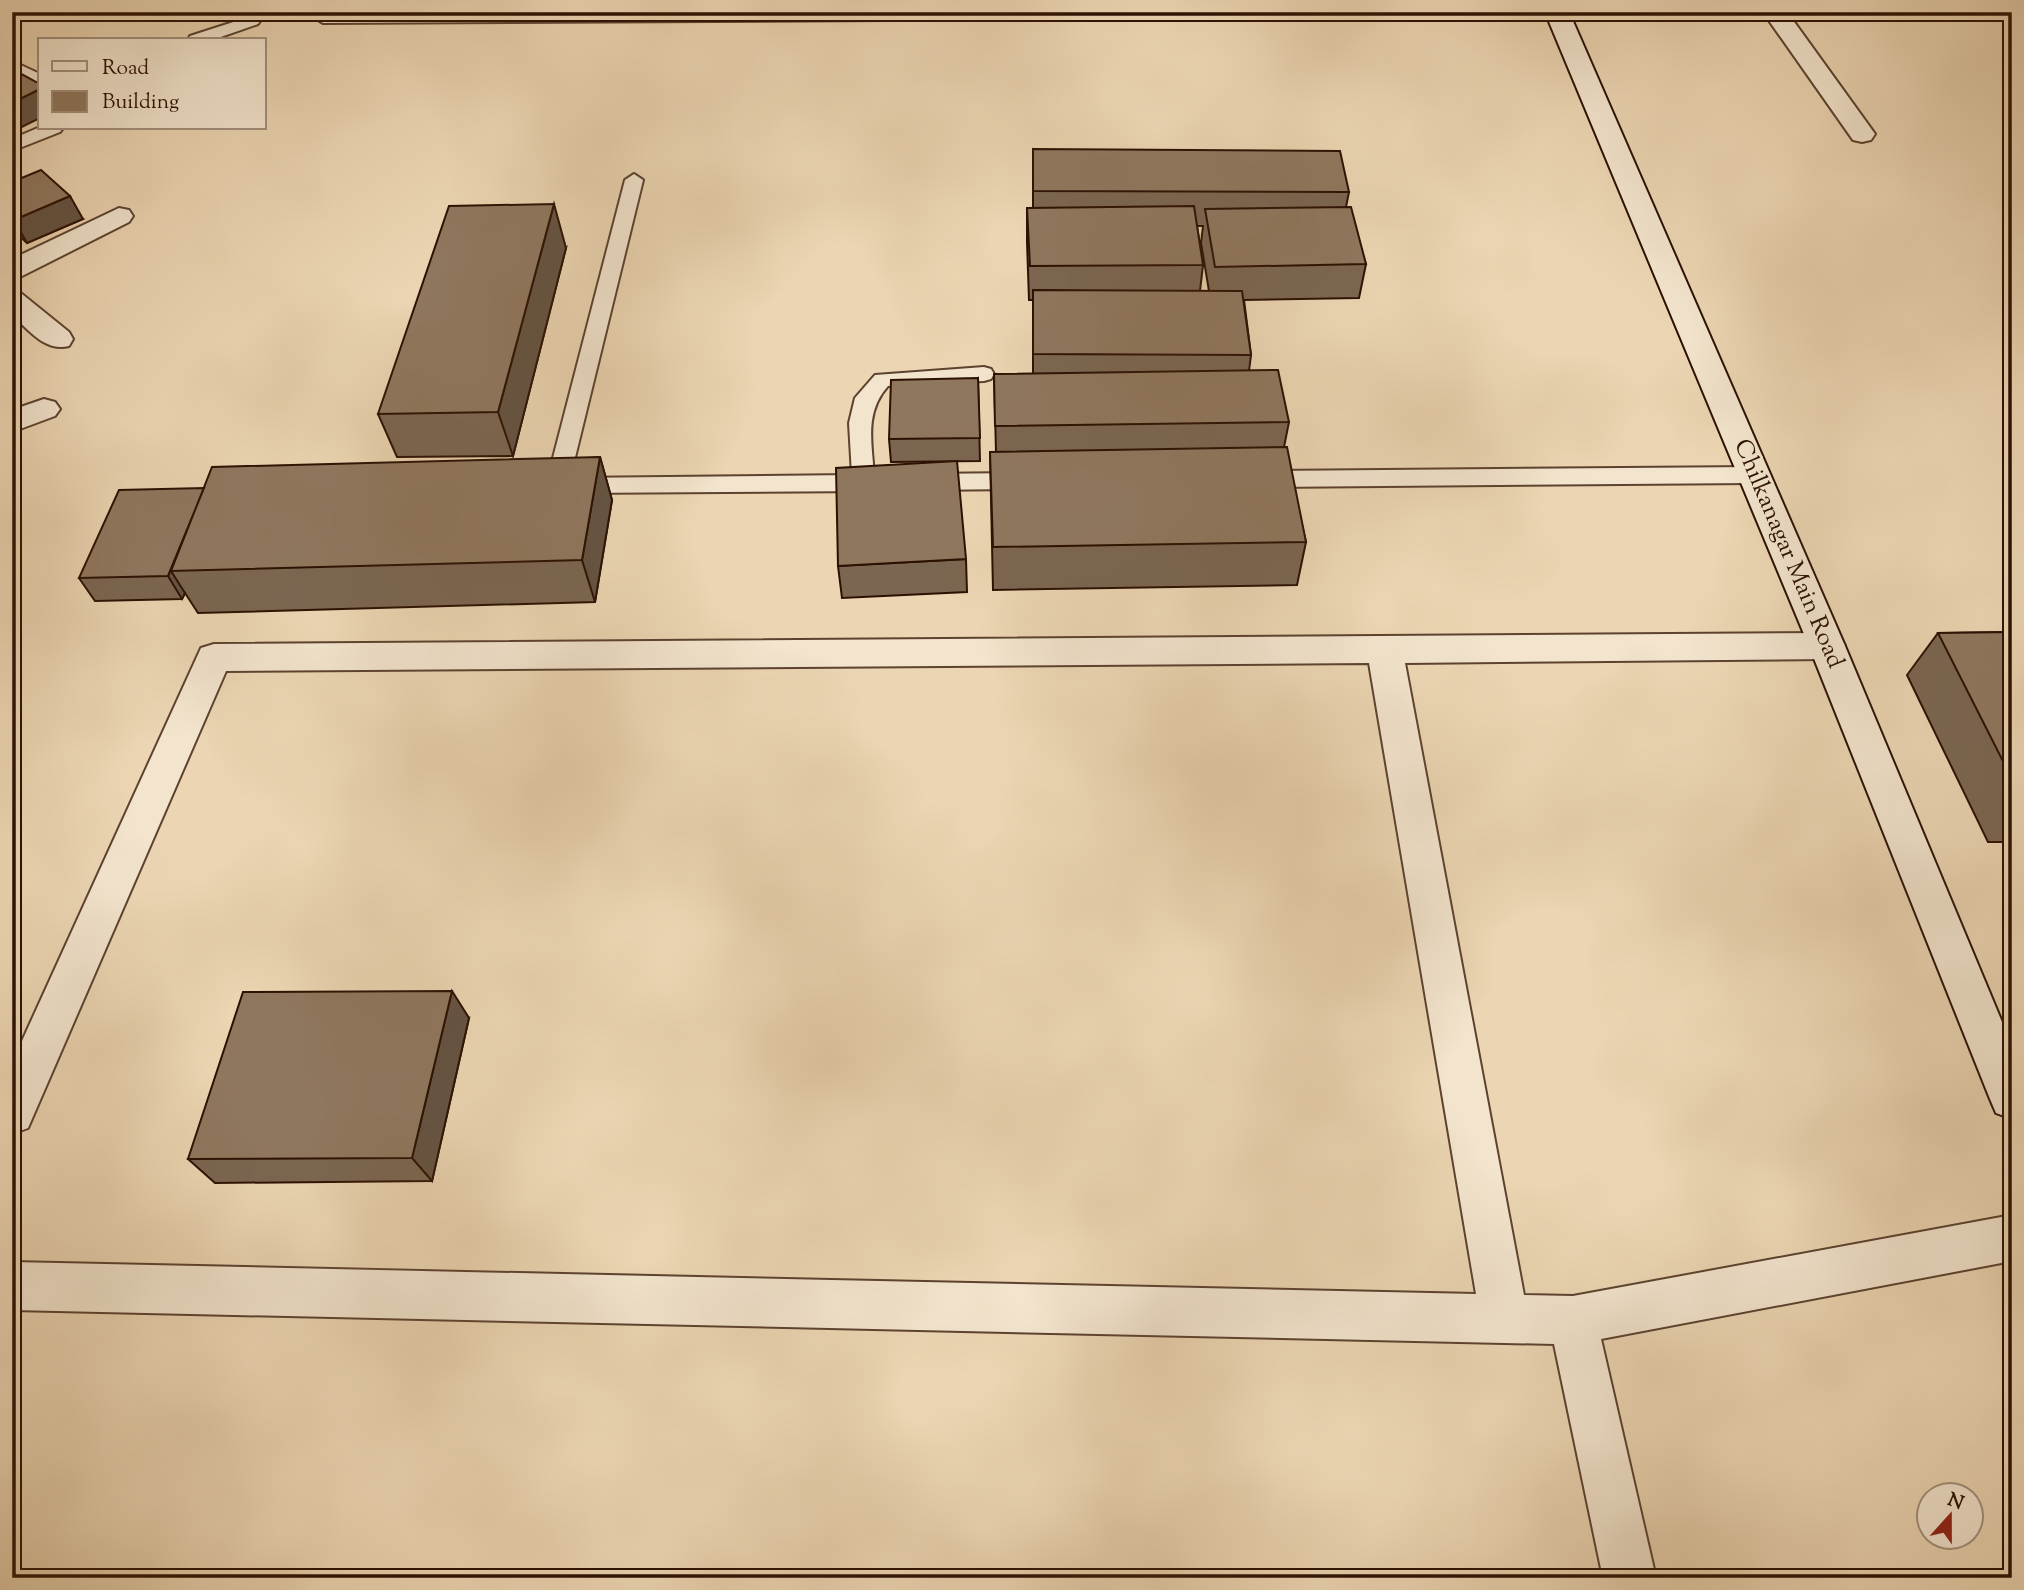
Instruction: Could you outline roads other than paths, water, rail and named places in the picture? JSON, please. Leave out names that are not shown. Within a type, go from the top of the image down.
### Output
[{"type":"street","name":"Chilkanagar Main Road","points":[[1558,12],[1827,646],[2012,1099]]},
{"type":"street","points":[[1775,12],[1862,134]]},
{"type":"street","points":[[12,68],[38,83]]},
{"type":"street","points":[[12,270],[119,216]]},
{"type":"street","points":[[12,300],[58,339]]},
{"type":"street","points":[[12,422],[44,409]]},
{"type":"street","points":[[12,1113],[214,658],[1827,646]]},
{"type":"street","points":[[1384,648],[1504,1319]]},
{"type":"street","points":[[12,1286],[1573,1320],[2012,1238]]},
{"type":"street","points":[[1573,1320],[1630,1578]]},
{"type":"lane","points":[[323,19],[722,13],[1457,12]]},
{"type":"lane","points":[[203,38],[252,21]]},
{"type":"lane","points":[[12,146],[49,130]]},
{"type":"lane","points":[[557,485],[634,180]]},
{"type":"lane","points":[[863,483],[860,423],[866,398],[882,380],[984,374]]},
{"type":"lane","points":[[1236,479],[1754,475]]},
{"type":"lane","points":[[529,486],[1043,481]]}]
